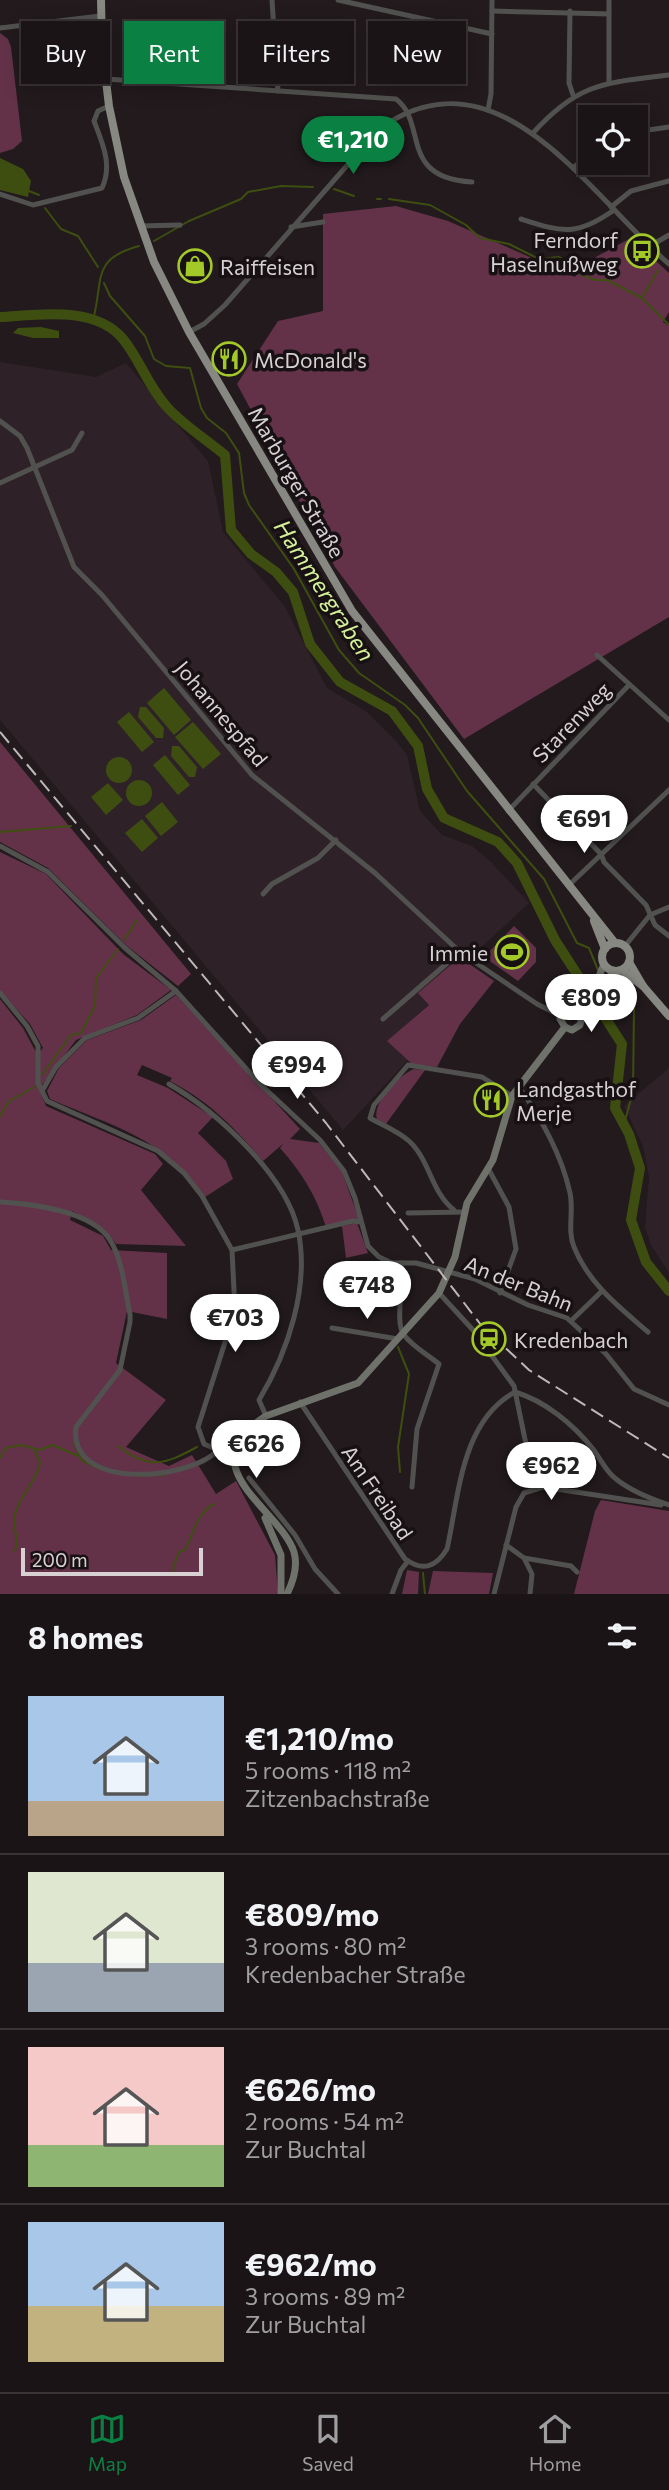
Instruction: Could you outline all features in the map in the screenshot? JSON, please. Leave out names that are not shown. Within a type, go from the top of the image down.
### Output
[{"type":"main road","name":"Marburger Straße","points":[[100,21],[101,0]]},
{"type":"main road","name":"Marburger Straße","points":[[107,84],[124,177],[154,262],[189,332],[352,611],[594,920],[615,943]]},
{"type":"main road","name":"Marburger Straße","points":[[594,920],[605,949]]},
{"type":"main road","points":[[593,992],[604,964],[605,949],[615,943],[625,946],[630,953],[629,962],[643,986],[669,1016]]},
{"type":"main road","points":[[578,1010],[593,992],[629,962]]},
{"type":"main road","points":[[604,964],[619,970],[643,986]]},
{"type":"main road","points":[[568,1008],[578,1010],[582,1017],[580,1025],[572,1030],[565,1027],[561,1016],[568,1008]]},
{"type":"main road","points":[[287,1594],[296,1566],[295,1554],[289,1540],[262,1511],[238,1475],[237,1450],[246,1431],[265,1416],[358,1383],[439,1293],[450,1272],[465,1212],[489,1170],[512,1097],[565,1027]]},
{"type":"main road","points":[[262,1511],[281,1555],[281,1594]]},
{"type":"street","points":[[272,0],[278,91]]},
{"type":"street","points":[[338,0],[492,34]]},
{"type":"street","points":[[488,110],[491,94],[492,0]]},
{"type":"street","points":[[609,83],[610,0]]},
{"type":"street","points":[[492,11],[609,14]]},
{"type":"street","points":[[570,11],[569,83],[573,96]]},
{"type":"street","points":[[0,28],[100,16]]},
{"type":"street","points":[[533,133],[554,110],[573,96],[609,83],[669,75]]},
{"type":"street","points":[[110,79],[396,99],[407,112],[415,144],[432,169],[453,181],[472,183]]},
{"type":"street","points":[[189,332],[204,324],[225,304],[368,139],[407,112],[444,104],[488,110],[533,133],[573,168],[669,264]]},
{"type":"street","points":[[0,194],[33,205],[102,188],[106,181],[105,146],[94,121],[98,111],[109,106]]},
{"type":"street","points":[[648,130],[669,127]]},
{"type":"street","points":[[573,168],[578,164]]},
{"type":"street","points":[[521,219],[566,231],[595,224],[631,191],[669,181]]},
{"type":"street","points":[[291,227],[323,222]]},
{"type":"street","points":[[140,226],[180,225]]},
{"type":"street","points":[[650,246],[669,235]]},
{"type":"street","name":"Johannespfad","points":[[0,421],[20,436],[74,567],[102,595],[252,775],[336,840],[460,952],[537,1004],[561,1016]]},
{"type":"street","points":[[0,483],[72,450],[82,433]]},
{"type":"street","points":[[597,655],[669,720]]},
{"type":"street","name":"Starenweg","points":[[508,811],[629,685]]},
{"type":"street","points":[[533,784],[601,854],[604,862],[646,905],[655,925],[669,936]]},
{"type":"street","points":[[568,886],[669,790]]},
{"type":"street","points":[[263,894],[272,884],[318,858],[336,840]]},
{"type":"street","name":"An der Bahn","points":[[0,846],[48,872],[125,948],[176,990],[260,1084],[334,1157],[355,1198],[372,1250],[379,1257],[401,1263],[416,1263],[475,1279],[500,1293],[572,1320],[606,1354],[634,1389],[669,1405]]},
{"type":"street","points":[[625,946],[650,915],[669,907]]},
{"type":"street","points":[[383,1019],[460,952]]},
{"type":"street","points":[[42,1091],[56,1067],[85,1038],[138,1018],[176,990]]},
{"type":"street","points":[[0,993],[27,1026],[38,1046],[38,1083],[47,1101],[158,1151],[184,1173],[202,1196],[232,1250],[235,1311],[198,1427],[204,1444],[218,1450],[237,1450]]},
{"type":"street","points":[[454,1210],[445,1203],[433,1185],[409,1141],[370,1118],[374,1105],[408,1065],[482,1077],[512,1097]]},
{"type":"street","points":[[169,1084],[196,1100],[231,1128],[260,1162],[283,1198],[299,1235],[300,1277],[292,1323],[278,1367],[259,1399],[265,1416]]},
{"type":"street","points":[[518,1086],[561,1161],[571,1196],[572,1242],[601,1292],[648,1332]]},
{"type":"street","points":[[489,1170],[509,1207],[516,1249],[500,1293]]},
{"type":"street","points":[[0,1202],[57,1210],[82,1219],[107,1236],[113,1246],[130,1322],[118,1373],[76,1427],[76,1438],[83,1457],[94,1464],[116,1471],[155,1475],[200,1461],[218,1450]]},
{"type":"street","points":[[408,1213],[454,1210],[465,1212]]},
{"type":"street","points":[[232,1250],[352,1221],[361,1222]]},
{"type":"street","points":[[400,1336],[404,1278],[401,1263]]},
{"type":"street","points":[[572,1320],[601,1292]]},
{"type":"street","points":[[439,1293],[473,1330],[514,1386],[535,1488]]},
{"type":"street","points":[[332,1328],[400,1336],[439,1364],[417,1429],[412,1487]]},
{"type":"street","points":[[515,1392],[533,1398],[558,1415],[591,1446],[614,1478],[648,1498],[669,1506]]},
{"type":"street","name":"Am Freibad","points":[[300,1402],[408,1561],[427,1567],[439,1562],[447,1549],[471,1440],[498,1404],[515,1392]]},
{"type":"street","points":[[250,1478],[295,1535],[315,1569],[338,1594]]},
{"type":"street","points":[[494,1594],[519,1500],[535,1488],[669,1506]]},
{"type":"street","points":[[262,1511],[272,1509]]},
{"type":"street","points":[[506,1545],[524,1559],[532,1574],[530,1594]]},
{"type":"street","points":[[524,1559],[571,1566],[577,1572]]},
{"type":"street","points":[[393,1594],[401,1570],[408,1561]]},
{"type":"shaded area","points":[[0,33],[8,39],[11,47],[22,141],[13,149],[0,153]]},
{"type":"shaded area","points":[[0,158],[23,169],[31,181],[28,197],[0,190]]},
{"type":"shaded area","points":[[396,206],[448,221],[575,277],[581,265],[631,238],[669,273],[669,312],[663,322],[669,326],[669,617],[464,739],[335,567],[237,384],[278,321],[323,311],[323,214]]},
{"type":"shaded area","points":[[41,327],[59,331],[59,338],[33,338],[13,333],[18,328]]},
{"type":"shaded area","points":[[0,362],[96,377],[126,363],[208,461],[223,532],[285,607],[327,688],[367,712],[407,755],[420,811],[442,835],[472,846],[491,862],[529,903],[472,956],[453,963],[419,993],[429,1004],[388,1041],[408,1060],[343,1130],[0,720]]},
{"type":"shaded area","points":[[164,688],[191,720],[174,735],[147,703]]},
{"type":"shaded area","points":[[140,707],[146,707],[164,728],[163,738],[156,738],[138,717]]},
{"type":"shaded area","points":[[129,712],[154,742],[142,752],[117,722]]},
{"type":"shaded area","points":[[193,722],[221,754],[203,769],[175,737]]},
{"type":"shaded area","points":[[0,742],[191,974],[178,986],[127,946],[48,868],[0,842]]},
{"type":"shaded area","points":[[172,746],[179,746],[197,767],[195,777],[189,777],[171,756]]},
{"type":"shaded area","points":[[165,755],[190,785],[178,795],[153,765]]},
{"type":"shaded area","points":[[119,757],[128,761],[132,770],[128,779],[119,783],[110,779],[106,770],[110,761]]},
{"type":"shaded area","points":[[139,780],[148,784],[152,793],[148,802],[139,806],[130,802],[126,793],[130,784]]},
{"type":"shaded area","points":[[108,783],[123,800],[106,815],[91,797]]},
{"type":"shaded area","points":[[162,802],[178,822],[161,836],[145,816]]},
{"type":"shaded area","points":[[142,819],[158,838],[142,852],[125,833]]},
{"type":"shaded area","points":[[0,852],[46,874],[123,954],[171,990],[137,1015],[76,1040],[39,1089],[46,1106],[155,1154],[163,1164],[141,1190],[186,1246],[116,1244],[107,1233],[85,1217],[72,1211],[70,1220],[103,1236],[111,1250],[167,1253],[167,1319],[127,1311],[116,1363],[166,1400],[126,1447],[169,1466],[192,1455],[216,1494],[236,1481],[275,1555],[278,1594],[0,1594],[0,999],[23,1028],[37,1054],[43,1048],[30,1024],[0,991]]},
{"type":"shaded area","name":"Immie","points":[[514,926],[536,948],[536,962],[518,981],[484,957]]},
{"type":"shaded area","points":[[465,961],[494,981],[460,1024],[437,1067],[412,1064],[387,1041],[429,1005],[418,993],[453,963]]},
{"type":"shaded area","points":[[176,995],[300,1129],[290,1139],[319,1143],[342,1172],[359,1219],[326,1227],[308,1185],[280,1148],[284,1143],[263,1161],[231,1126],[209,1107],[170,1081],[172,1078],[142,1065],[137,1075],[168,1088],[213,1117],[198,1133],[226,1161],[233,1179],[205,1197],[173,1161],[155,1147],[116,1126],[50,1099],[47,1091],[59,1068],[87,1040],[141,1020]]},
{"type":"shaded area","points":[[669,1068],[669,1273],[651,1245],[645,1227],[649,1177],[643,1146],[624,1106]]},
{"type":"shaded area","points":[[414,1069],[425,1070],[386,1124],[377,1119],[376,1113],[382,1098],[401,1077]]},
{"type":"shaded area","points":[[357,1223],[368,1253],[346,1258],[342,1226]]},
{"type":"shaded area","points":[[601,1500],[669,1511],[669,1594],[574,1594],[595,1511]]},
{"type":"shaded area","points":[[407,1570],[419,1572],[418,1594],[402,1594]]},
{"type":"shaded area","points":[[433,1571],[493,1573],[489,1594],[428,1594]]},
{"type":"waterway","points":[[154,241],[189,221],[241,199],[248,192],[281,186],[313,187]]},
{"type":"waterway","points":[[334,189],[354,196]]},
{"type":"waterway","points":[[29,191],[39,195]]},
{"type":"waterway","points":[[389,199],[430,205],[466,225],[480,238],[509,244],[539,259],[559,257],[573,265],[576,272],[595,280],[607,280],[642,298],[658,270]]},
{"type":"waterway","name":"Hammergraben","points":[[45,208],[61,229],[78,236],[98,267]]},
{"type":"waterway","points":[[93,320],[99,283],[106,265],[123,251],[139,246]]},
{"type":"waterway","name":"Hammergraben","points":[[104,283],[110,296],[145,336],[154,359],[166,366],[190,368],[201,408],[207,418],[226,433],[239,453],[244,493],[249,505],[294,569],[339,650],[359,673],[405,705],[418,718],[467,791],[544,879],[577,943],[589,948],[598,970]]},
{"type":"waterway","points":[[643,299],[669,325]]},
{"type":"waterway","points":[[0,317],[48,314],[82,317],[111,328],[123,339],[154,390],[173,414],[225,455],[231,530],[251,554],[276,572],[293,592],[310,644],[340,682],[392,711],[418,746],[427,789],[444,818],[498,842],[517,863],[555,940],[622,1044],[615,1108],[629,1134],[640,1168],[631,1220],[646,1262],[669,1291]]},
{"type":"waterway","points":[[0,832],[71,826]]},
{"type":"waterway","points":[[124,940],[137,920]]},
{"type":"waterway","points":[[42,1075],[71,1035],[81,1033],[95,1006],[96,978],[118,949]]},
{"type":"waterway","name":"Hammergraben","points":[[608,983],[618,994],[629,997],[634,1008],[633,1092],[624,1124]]},
{"type":"waterway","points":[[0,1116],[9,1101],[34,1087]]},
{"type":"waterway","points":[[398,1347],[409,1374],[398,1447],[400,1472]]},
{"type":"waterway","points":[[74,1442],[81,1460],[100,1469]]},
{"type":"waterway","points":[[0,1458],[6,1448],[21,1445],[39,1450],[53,1445],[78,1456]]},
{"type":"waterway","points":[[118,1446],[148,1462],[166,1461],[197,1447]]},
{"type":"waterway","points":[[15,1551],[17,1540],[14,1519],[17,1507],[38,1470],[40,1463],[35,1451]]},
{"type":"waterway","points":[[136,1476],[165,1475]]},
{"type":"waterway","points":[[171,1573],[179,1552],[185,1550],[199,1518],[214,1504]]},
{"type":"waterway","points":[[423,1573],[425,1594]]},
{"type":"railway","points":[[0,732],[326,1123],[481,1325],[529,1370],[669,1458]]},
{"type":"place","name":"Ferndorf Haselnußweg","points":[[642,251]]},
{"type":"place","name":"Raiffeisen","points":[[195,266]]},
{"type":"place","name":"McDonald's","points":[[229,359]]},
{"type":"place","name":"Immie","points":[[512,952]]},
{"type":"place","name":"Landgasthof Merje","points":[[491,1100]]},
{"type":"place","name":"Kredenbach","points":[[489,1339]]}]
